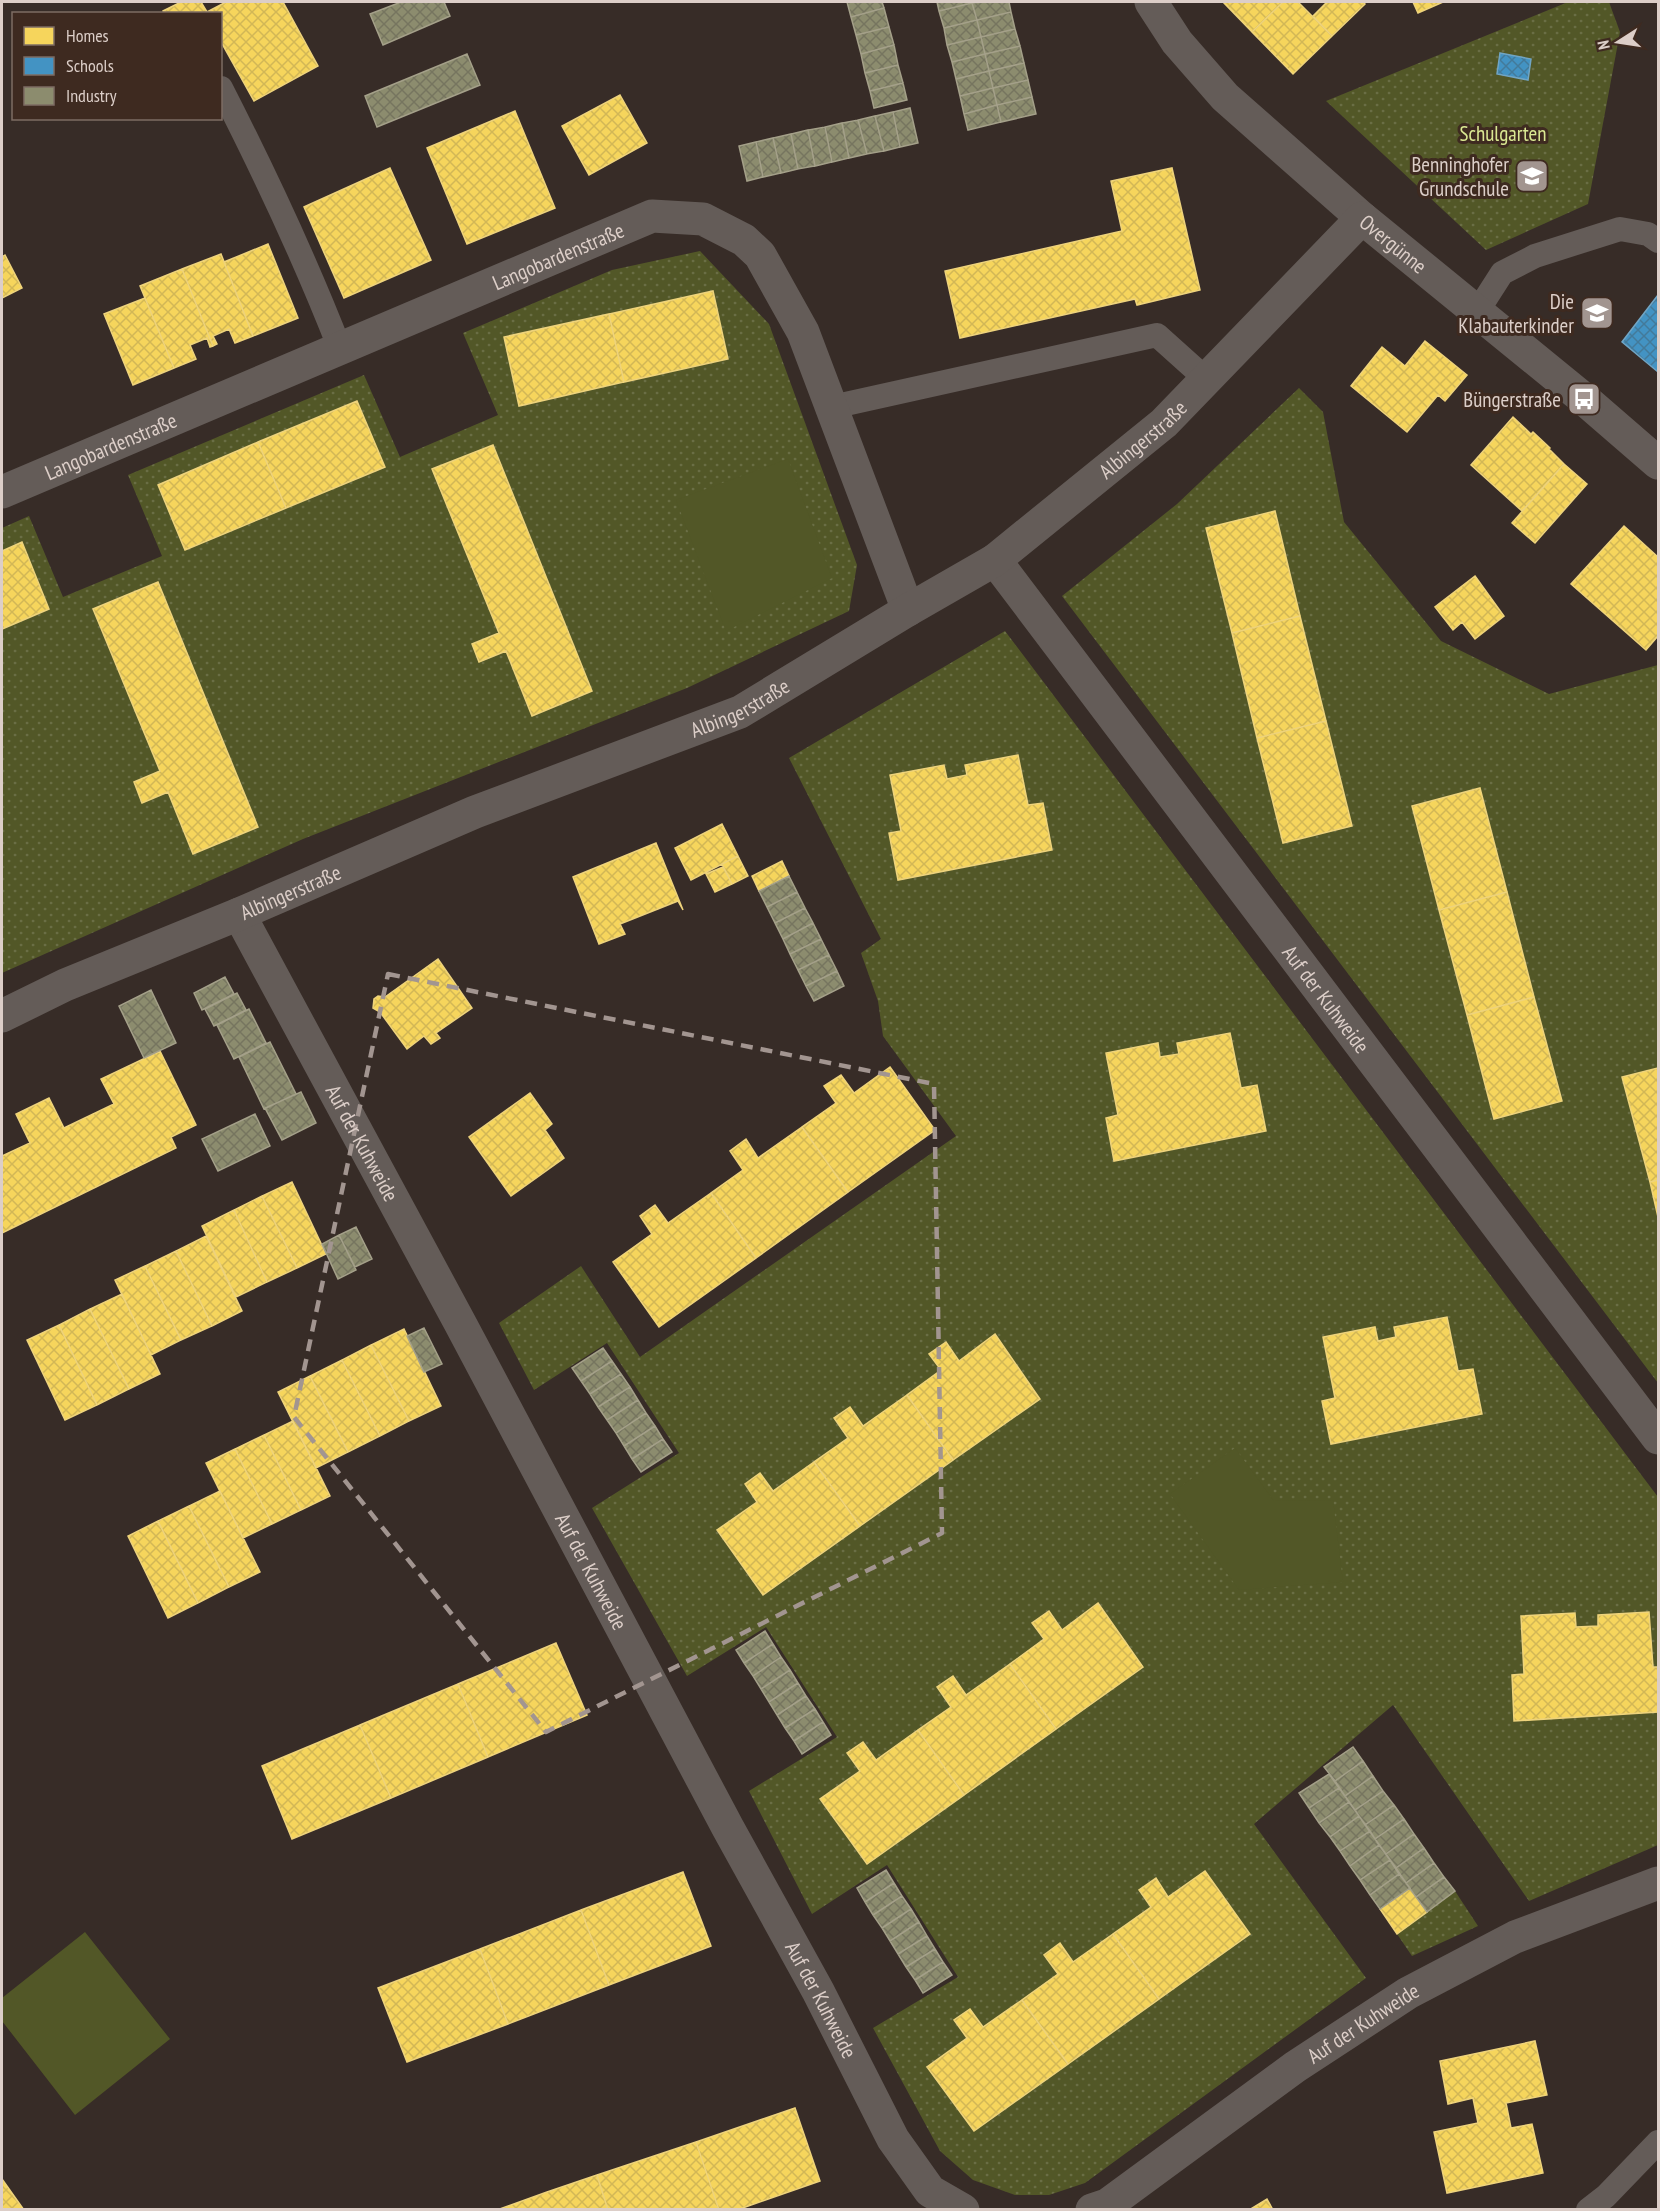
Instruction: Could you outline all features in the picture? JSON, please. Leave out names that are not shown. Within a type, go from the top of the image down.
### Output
[{"type":"street","name":"Overgünne","points":[[1151,2],[1177,42],[1225,97],[1362,218],[1659,463]]},
{"type":"street","name":"Langobardenstraße","points":[[2,492],[652,216],[704,219],[744,240],[760,255],[803,332],[908,610]]},
{"type":"street","name":"Albingerstraße","points":[[2,1016],[65,985],[239,914],[475,812],[740,712],[995,560],[1164,423],[1362,218]]},
{"type":"street","name":"Auf der Kuhweide","points":[[995,560],[1659,1438]]},
{"type":"street","name":"Auf der Kuhweide","points":[[239,914],[460,1323],[702,1781],[818,1991],[892,2139],[930,2191],[963,2210]]},
{"type":"street","name":"Auf der Kuhweide","points":[[1092,2210],[1107,2205],[1295,2067],[1408,1993],[1515,1937],[1659,1883]]},
{"type":"lane","points":[[222,90],[310,271],[340,348]]},
{"type":"lane","points":[[1477,312],[1502,273],[1535,256],[1620,229],[1648,234],[1659,241]]},
{"type":"lane","points":[[832,407],[1157,335],[1206,379]]},
{"type":"lane","points":[[1588,2210],[1606,2196],[1659,2142]]},
{"type":"highlighted area","points":[[388,974],[934,1084],[942,1533],[546,1732],[294,1417]]},
{"type":"green space","name":"Schulgarten","points":[[1568,2],[1609,2],[1620,32],[1588,204],[1486,250],[1326,101]]},
{"type":"green space","points":[[700,251],[769,324],[857,565],[849,611],[687,688],[303,839],[2,973],[2,528],[29,516],[63,597],[162,556],[128,475],[364,375],[400,457],[498,415],[463,333],[612,270]]},
{"type":"green space","points":[[1299,388],[1323,412],[1344,522],[1441,641],[1549,694],[1658,665],[1658,1383],[1062,596],[1177,504]]},
{"type":"green space","points":[[788,459],[832,578],[726,631],[676,500]]},
{"type":"green space","points":[[1005,631],[1658,1497],[1658,1845],[1529,1901],[1393,1705],[1254,1824],[1366,1978],[1085,2183],[1049,2195],[1015,2195],[973,2180],[940,2151],[873,2028],[958,1977],[887,1865],[812,1914],[749,1791],[837,1737],[766,1627],[687,1676],[592,1508],[679,1453],[607,1343],[534,1390],[499,1323],[581,1266],[640,1357],[956,1136],[883,1036],[878,1001],[861,953],[881,939],[789,758]]},
{"type":"green space","points":[[1235,1448],[1274,1501],[1333,1500],[1343,1582],[1239,1590],[1170,1494]]},
{"type":"green space","points":[[1455,1891],[1478,1926],[1412,1956],[1397,1934]]},
{"type":"green space","points":[[85,1932],[170,2039],[75,2115],[2,2021],[2,1998]]},
{"type":"building: Homes","points":[[181,2],[201,2],[207,12],[163,12]]},
{"type":"building: Homes","points":[[226,2],[283,2],[318,66],[254,101],[222,44],[222,12],[207,12]]},
{"type":"building: Homes","points":[[1223,2],[1283,2],[1252,32]]},
{"type":"building: Homes","points":[[1283,2],[1298,2],[1332,36],[1293,74],[1252,32]]},
{"type":"building: Homes","points":[[1327,2],[1363,2],[1365,4],[1332,36],[1313,16]]},
{"type":"building: Homes","points":[[1413,2],[1443,2],[1418,13]]},
{"type":"building: Homes","points":[[620,95],[647,143],[589,175],[562,126]]},
{"type":"building: Homes","points":[[515,111],[555,208],[467,244],[427,148]]},
{"type":"building: Homes","points":[[390,168],[431,260],[344,298],[304,207]]},
{"type":"building: Homes","points":[[1172,168],[1200,290],[1137,305],[1135,299],[960,338],[945,271],[1122,231],[1111,181]]},
{"type":"building: Homes","points":[[268,244],[298,318],[253,336],[224,262]]},
{"type":"building: Homes","points":[[221,254],[253,336],[235,343],[229,329],[213,336],[217,344],[213,346],[182,269]]},
{"type":"building: Homes","points":[[5,255],[22,288],[2,298],[2,257]]},
{"type":"building: Homes","points":[[182,269],[213,346],[210,347],[207,338],[190,345],[196,359],[174,368],[140,286]]},
{"type":"building: Homes","points":[[713,291],[728,359],[624,382],[609,314]]},
{"type":"building: Homes","points":[[145,298],[174,368],[133,385],[104,314]]},
{"type":"building: Homes","points":[[609,314],[624,382],[519,406],[504,337]]},
{"type":"building: Homes","points":[[1425,341],[1467,375],[1445,401],[1438,395],[1407,432],[1351,386],[1382,347],[1405,366]]},
{"type":"building: Homes","points":[[357,401],[385,467],[286,508],[258,442]]},
{"type":"building: Homes","points":[[1513,417],[1531,434],[1533,432],[1564,464],[1522,511],[1471,465]]},
{"type":"building: Homes","points":[[258,442],[286,508],[185,550],[158,485]]},
{"type":"building: Homes","points":[[493,445],[592,691],[532,716],[506,651],[479,662],[472,644],[499,633],[432,469]]},
{"type":"building: Homes","points":[[1564,464],[1587,484],[1535,543],[1512,523]]},
{"type":"building: Homes","points":[[1275,511],[1300,616],[1232,633],[1206,528]]},
{"type":"building: Homes","points":[[1624,526],[1658,557],[1658,636],[1646,650],[1571,584]]},
{"type":"building: Homes","points":[[22,542],[49,609],[2,629],[2,551]]},
{"type":"building: Homes","points":[[1475,576],[1504,616],[1475,639],[1462,622],[1453,630],[1435,607]]},
{"type":"building: Homes","points":[[158,582],[258,827],[193,854],[168,792],[142,803],[134,782],[160,771],[93,609]]},
{"type":"building: Homes","points":[[1300,616],[1326,721],[1257,738],[1232,633]]},
{"type":"building: Homes","points":[[1326,721],[1352,826],[1283,843],[1257,738]]},
{"type":"building: Homes","points":[[1018,755],[1028,805],[1043,803],[1052,850],[898,880],[889,833],[901,831],[890,775],[944,765],[947,779],[967,775],[965,765]]},
{"type":"building: Homes","points":[[1480,788],[1507,892],[1439,910],[1412,806]]},
{"type":"building: Homes","points":[[722,824],[738,856],[691,880],[675,848]]},
{"type":"building: Homes","points":[[656,843],[683,910],[678,901],[620,924],[625,934],[599,944],[573,877]]},
{"type":"building: Homes","points":[[738,856],[748,876],[732,884],[722,864]]},
{"type":"building: Homes","points":[[782,861],[789,876],[759,891],[752,876]]},
{"type":"building: Homes","points":[[723,867],[732,884],[715,892],[706,874]]},
{"type":"building: Homes","points":[[1507,892],[1534,997],[1467,1015],[1439,910]]},
{"type":"building: Homes","points":[[438,959],[472,1008],[436,1033],[440,1038],[431,1044],[424,1036],[407,1049],[380,1012],[373,1008],[374,999],[378,996],[385,997]]},
{"type":"building: Homes","points":[[1534,997],[1562,1101],[1494,1119],[1467,1015]]},
{"type":"building: Homes","points":[[1230,1033],[1241,1088],[1257,1085],[1266,1131],[1114,1161],[1106,1118],[1118,1115],[1106,1053],[1158,1043],[1160,1057],[1179,1054],[1177,1043]]},
{"type":"building: Homes","points":[[160,1051],[196,1125],[171,1137],[176,1148],[2,1233],[2,1156],[30,1143],[16,1114],[49,1098],[64,1128],[114,1104],[101,1079]]},
{"type":"building: Homes","points":[[890,1067],[935,1130],[848,1192],[802,1127],[836,1103],[824,1086],[841,1075],[854,1093]]},
{"type":"building: Homes","points":[[1658,1068],[1658,1180],[1650,1182],[1622,1077]]},
{"type":"building: Homes","points":[[530,1093],[552,1124],[545,1130],[564,1158],[511,1196],[469,1137]]},
{"type":"building: Homes","points":[[802,1127],[848,1192],[756,1258],[711,1193],[743,1170],[730,1151],[746,1139],[758,1158]]},
{"type":"building: Homes","points":[[1658,1180],[1658,1217],[1650,1182]]},
{"type":"building: Homes","points":[[292,1182],[326,1254],[297,1268],[262,1196]]},
{"type":"building: Homes","points":[[711,1193],[756,1258],[659,1327],[613,1262],[652,1234],[640,1216],[655,1205],[668,1223]]},
{"type":"building: Homes","points":[[262,1196],[297,1268],[267,1282],[234,1210]]},
{"type":"building: Homes","points":[[234,1210],[267,1282],[236,1297],[202,1226]]},
{"type":"building: Homes","points":[[206,1236],[242,1311],[212,1326],[176,1251]]},
{"type":"building: Homes","points":[[176,1251],[212,1326],[181,1340],[145,1266]]},
{"type":"building: Homes","points":[[145,1266],[181,1340],[151,1355],[115,1280]]},
{"type":"building: Homes","points":[[122,1294],[160,1374],[129,1389],[90,1309]]},
{"type":"building: Homes","points":[[90,1309],[129,1389],[97,1405],[59,1325]]},
{"type":"building: Homes","points":[[1447,1317],[1458,1371],[1473,1369],[1482,1414],[1331,1444],[1322,1401],[1335,1398],[1323,1337],[1375,1327],[1378,1341],[1396,1337],[1394,1327]]},
{"type":"building: Homes","points":[[59,1325],[97,1405],[65,1420],[27,1340]]},
{"type":"building: Homes","points":[[404,1329],[441,1406],[409,1421],[371,1345]]},
{"type":"building: Homes","points":[[995,1334],[1040,1399],[953,1460],[907,1395],[941,1370],[929,1354],[946,1342],[959,1361]]},
{"type":"building: Homes","points":[[371,1345],[409,1421],[380,1436],[342,1360]]},
{"type":"building: Homes","points":[[342,1360],[380,1436],[348,1452],[310,1376]]},
{"type":"building: Homes","points":[[310,1376],[348,1452],[316,1468],[278,1392]]},
{"type":"building: Homes","points":[[907,1395],[953,1460],[860,1526],[814,1462],[848,1438],[834,1418],[850,1407],[863,1426]]},
{"type":"building: Homes","points":[[293,1421],[330,1496],[301,1510],[264,1435]]},
{"type":"building: Homes","points":[[264,1435],[301,1510],[272,1524],[235,1449]]},
{"type":"building: Homes","points":[[235,1449],[272,1524],[243,1538],[206,1463]]},
{"type":"building: Homes","points":[[814,1462],[860,1526],[763,1595],[717,1530],[757,1502],[745,1484],[760,1473],[773,1491]]},
{"type":"building: Homes","points":[[220,1491],[260,1572],[229,1587],[189,1506]]},
{"type":"building: Homes","points":[[189,1506],[229,1587],[198,1603],[158,1521]]},
{"type":"building: Homes","points":[[158,1521],[198,1603],[168,1618],[128,1536]]},
{"type":"building: Homes","points":[[1098,1603],[1143,1667],[1056,1729],[1010,1664],[1044,1639],[1032,1623],[1049,1611],[1062,1630]]},
{"type":"building: Homes","points":[[1649,1612],[1653,1667],[1658,1667],[1658,1712],[1514,1721],[1512,1675],[1524,1674],[1521,1616],[1575,1613],[1576,1627],[1598,1626],[1598,1615]]},
{"type":"building: Homes","points":[[556,1643],[587,1715],[488,1757],[458,1684]]},
{"type":"building: Homes","points":[[1010,1664],[1056,1729],[964,1795],[918,1730],[951,1707],[937,1687],[953,1676],[966,1695]]},
{"type":"building: Homes","points":[[458,1684],[488,1757],[391,1798],[360,1725]]},
{"type":"building: Homes","points":[[360,1725],[391,1798],[292,1839],[262,1766]]},
{"type":"building: Homes","points":[[918,1730],[964,1795],[867,1864],[820,1799],[860,1771],[847,1753],[863,1742],[876,1760]]},
{"type":"building: Homes","points":[[1205,1871],[1250,1934],[1159,1999],[1113,1934],[1151,1907],[1139,1890],[1156,1878],[1168,1897]]},
{"type":"building: Homes","points":[[683,1872],[711,1946],[609,1985],[581,1910]]},
{"type":"building: Homes","points":[[1410,1888],[1427,1912],[1397,1934],[1380,1909]]},
{"type":"building: Homes","points":[[581,1910],[609,1985],[508,2024],[480,1949]]},
{"type":"building: Homes","points":[[1113,1934],[1159,1999],[1068,2064],[1022,2000],[1058,1974],[1044,1955],[1060,1943],[1073,1962]]},
{"type":"building: Homes","points":[[480,1949],[508,2024],[407,2062],[378,1988]]},
{"type":"building: Homes","points":[[1022,2000],[1068,2064],[974,2131],[927,2067],[967,2038],[954,2020],[970,2009],[983,2027]]},
{"type":"building: Homes","points":[[1535,2041],[1547,2095],[1506,2103],[1511,2128],[1532,2124],[1543,2173],[1447,2193],[1434,2132],[1478,2123],[1473,2098],[1448,2104],[1440,2061]]},
{"type":"building: Homes","points":[[795,2108],[820,2181],[737,2210],[719,2210],[696,2142]]},
{"type":"building: Homes","points":[[696,2142],[719,2210],[608,2210],[597,2175]]},
{"type":"building: Homes","points":[[597,2175],[608,2210],[497,2210],[547,2192]]},
{"type":"building: Homes","points":[[2,2179],[24,2210],[2,2210]]},
{"type":"building: Homes","points":[[1267,2199],[1273,2210],[1249,2210]]},
{"type":"building: Schools","points":[[1500,53],[1531,59],[1528,80],[1497,74]]},
{"type":"building: Schools","points":[[1658,295],[1658,372],[1622,342]]},
{"type":"building: Industry","points":[[401,2],[444,2],[450,16],[383,45],[370,14]]},
{"type":"building: Industry","points":[[847,2],[882,2],[884,8],[851,17]]},
{"type":"building: Industry","points":[[937,2],[972,2],[972,3],[939,11]]},
{"type":"building: Industry","points":[[1009,2],[1011,12],[977,20],[972,3]]},
{"type":"building: Industry","points":[[972,3],[977,20],[944,28],[939,11]]},
{"type":"building: Industry","points":[[884,8],[889,27],[856,35],[851,17]]},
{"type":"building: Industry","points":[[1011,12],[1015,29],[981,37],[977,20]]},
{"type":"building: Industry","points":[[977,20],[981,37],[947,45],[944,28]]},
{"type":"building: Industry","points":[[889,27],[894,45],[861,54],[856,35]]},
{"type":"building: Industry","points":[[1015,29],[1020,46],[985,54],[981,37]]},
{"type":"building: Industry","points":[[981,37],[985,54],[952,62],[947,45]]},
{"type":"building: Industry","points":[[894,45],[898,65],[865,73],[861,54]]},
{"type":"building: Industry","points":[[1020,46],[1024,63],[989,71],[985,54]]},
{"type":"building: Industry","points":[[467,54],[480,85],[377,127],[365,96]]},
{"type":"building: Industry","points":[[985,54],[989,71],[956,79],[952,62]]},
{"type":"building: Industry","points":[[1024,63],[1028,80],[993,88],[989,71]]},
{"type":"building: Industry","points":[[898,65],[903,83],[870,91],[865,73]]},
{"type":"building: Industry","points":[[989,71],[993,88],[960,96],[956,79]]},
{"type":"building: Industry","points":[[1028,80],[1032,97],[997,105],[993,88]]},
{"type":"building: Industry","points":[[903,83],[907,100],[874,108],[870,91]]},
{"type":"building: Industry","points":[[993,88],[997,105],[964,114],[960,96]]},
{"type":"building: Industry","points":[[1032,97],[1036,114],[1001,122],[997,105]]},
{"type":"building: Industry","points":[[997,105],[1001,122],[968,130],[964,114]]},
{"type":"building: Industry","points":[[910,108],[918,143],[900,147],[893,112]]},
{"type":"building: Industry","points":[[893,112],[900,147],[884,151],[875,116]]},
{"type":"building: Industry","points":[[875,116],[884,151],[867,154],[858,120]]},
{"type":"building: Industry","points":[[858,120],[867,154],[849,158],[842,123]]},
{"type":"building: Industry","points":[[842,123],[849,158],[832,162],[825,127]]},
{"type":"building: Industry","points":[[825,127],[832,162],[815,166],[808,130]]},
{"type":"building: Industry","points":[[808,130],[815,166],[798,169],[791,134]]},
{"type":"building: Industry","points":[[791,134],[798,169],[781,173],[773,138]]},
{"type":"building: Industry","points":[[773,138],[781,173],[763,177],[756,142]]},
{"type":"building: Industry","points":[[756,142],[763,177],[747,181],[739,146]]},
{"type":"building: Industry","points":[[789,876],[797,892],[767,907],[759,891]]},
{"type":"building: Industry","points":[[797,892],[805,908],[775,923],[767,907]]},
{"type":"building: Industry","points":[[805,908],[813,923],[783,939],[775,923]]},
{"type":"building: Industry","points":[[813,923],[821,939],[790,954],[783,939]]},
{"type":"building: Industry","points":[[821,939],[829,955],[798,970],[790,954]]},
{"type":"building: Industry","points":[[829,955],[837,971],[806,986],[798,970]]},
{"type":"building: Industry","points":[[837,971],[844,986],[814,1001],[806,986]]},
{"type":"building: Industry","points":[[225,977],[234,994],[202,1010],[194,993]]},
{"type":"building: Industry","points":[[151,990],[176,1043],[144,1058],[119,1006]]},
{"type":"building: Industry","points":[[237,993],[246,1010],[214,1026],[205,1009]]},
{"type":"building: Industry","points":[[249,1009],[266,1043],[234,1059],[217,1025]]},
{"type":"building: Industry","points":[[270,1042],[296,1094],[264,1109],[239,1057]]},
{"type":"building: Industry","points":[[301,1092],[316,1123],[282,1140],[265,1108]]},
{"type":"building: Industry","points":[[255,1114],[270,1146],[218,1171],[202,1139]]},
{"type":"building: Industry","points":[[356,1227],[372,1259],[355,1267],[339,1235]]},
{"type":"building: Industry","points":[[339,1235],[356,1270],[338,1279],[322,1244]]},
{"type":"building: Industry","points":[[424,1328],[442,1364],[424,1372],[407,1336]]},
{"type":"building: Industry","points":[[603,1348],[612,1361],[581,1381],[572,1368]]},
{"type":"building: Industry","points":[[612,1361],[621,1374],[590,1394],[581,1381]]},
{"type":"building: Industry","points":[[621,1374],[630,1387],[598,1407],[590,1394]]},
{"type":"building: Industry","points":[[630,1387],[638,1400],[607,1420],[598,1407]]},
{"type":"building: Industry","points":[[638,1400],[646,1413],[616,1433],[607,1420]]},
{"type":"building: Industry","points":[[646,1413],[655,1426],[624,1446],[616,1433]]},
{"type":"building: Industry","points":[[655,1426],[663,1439],[632,1459],[624,1446]]},
{"type":"building: Industry","points":[[663,1439],[672,1452],[641,1472],[632,1459]]},
{"type":"building: Industry","points":[[765,1631],[773,1644],[744,1663],[736,1650]]},
{"type":"building: Industry","points":[[773,1644],[781,1657],[753,1676],[744,1663]]},
{"type":"building: Industry","points":[[781,1657],[790,1670],[761,1689],[753,1676]]},
{"type":"building: Industry","points":[[790,1670],[798,1683],[769,1702],[761,1689]]},
{"type":"building: Industry","points":[[798,1683],[806,1696],[777,1715],[769,1702]]},
{"type":"building: Industry","points":[[806,1696],[815,1709],[785,1728],[777,1715]]},
{"type":"building: Industry","points":[[815,1709],[823,1722],[794,1741],[785,1728]]},
{"type":"building: Industry","points":[[823,1722],[831,1735],[802,1754],[794,1741]]},
{"type":"building: Industry","points":[[1353,1747],[1363,1761],[1335,1781],[1324,1767]]},
{"type":"building: Industry","points":[[1363,1761],[1373,1776],[1345,1796],[1335,1781]]},
{"type":"building: Industry","points":[[1329,1774],[1339,1788],[1309,1808],[1299,1793]]},
{"type":"building: Industry","points":[[1373,1776],[1383,1791],[1355,1810],[1345,1796]]},
{"type":"building: Industry","points":[[1339,1788],[1349,1802],[1319,1823],[1309,1808]]},
{"type":"building: Industry","points":[[1383,1791],[1394,1805],[1365,1825],[1355,1810]]},
{"type":"building: Industry","points":[[1349,1802],[1359,1816],[1330,1837],[1319,1823]]},
{"type":"building: Industry","points":[[1394,1805],[1404,1819],[1375,1839],[1365,1825]]},
{"type":"building: Industry","points":[[1359,1816],[1370,1831],[1340,1851],[1330,1837]]},
{"type":"building: Industry","points":[[1404,1819],[1414,1834],[1386,1854],[1375,1839]]},
{"type":"building: Industry","points":[[1370,1831],[1379,1845],[1350,1866],[1340,1851]]},
{"type":"building: Industry","points":[[1414,1834],[1424,1848],[1396,1868],[1386,1854]]},
{"type":"building: Industry","points":[[1379,1845],[1390,1860],[1360,1880],[1350,1866]]},
{"type":"building: Industry","points":[[1424,1848],[1434,1863],[1406,1883],[1396,1868]]},
{"type":"building: Industry","points":[[1390,1860],[1399,1874],[1370,1895],[1360,1880]]},
{"type":"building: Industry","points":[[1434,1863],[1444,1877],[1416,1897],[1406,1883]]},
{"type":"building: Industry","points":[[886,1870],[894,1883],[865,1902],[857,1888]]},
{"type":"building: Industry","points":[[1399,1874],[1410,1888],[1380,1909],[1370,1895]]},
{"type":"building: Industry","points":[[1444,1877],[1455,1891],[1427,1912],[1416,1897]]},
{"type":"building: Industry","points":[[894,1883],[902,1896],[873,1915],[865,1902]]},
{"type":"building: Industry","points":[[902,1896],[911,1909],[882,1928],[873,1915]]},
{"type":"building: Industry","points":[[911,1909],[919,1922],[890,1941],[882,1928]]},
{"type":"building: Industry","points":[[919,1922],[927,1936],[898,1954],[890,1941]]},
{"type":"building: Industry","points":[[927,1936],[935,1949],[906,1967],[898,1954]]},
{"type":"building: Industry","points":[[935,1949],[943,1962],[915,1980],[906,1967]]},
{"type":"building: Industry","points":[[943,1962],[952,1975],[923,1993],[915,1980]]},
{"type":"place","name":"Benninghofer Grundschule","points":[[1532,176]]},
{"type":"place","name":"Die Klabauterkinder","points":[[1597,313]]},
{"type":"place","name":"Büngerstraße","points":[[1584,399]]}]
